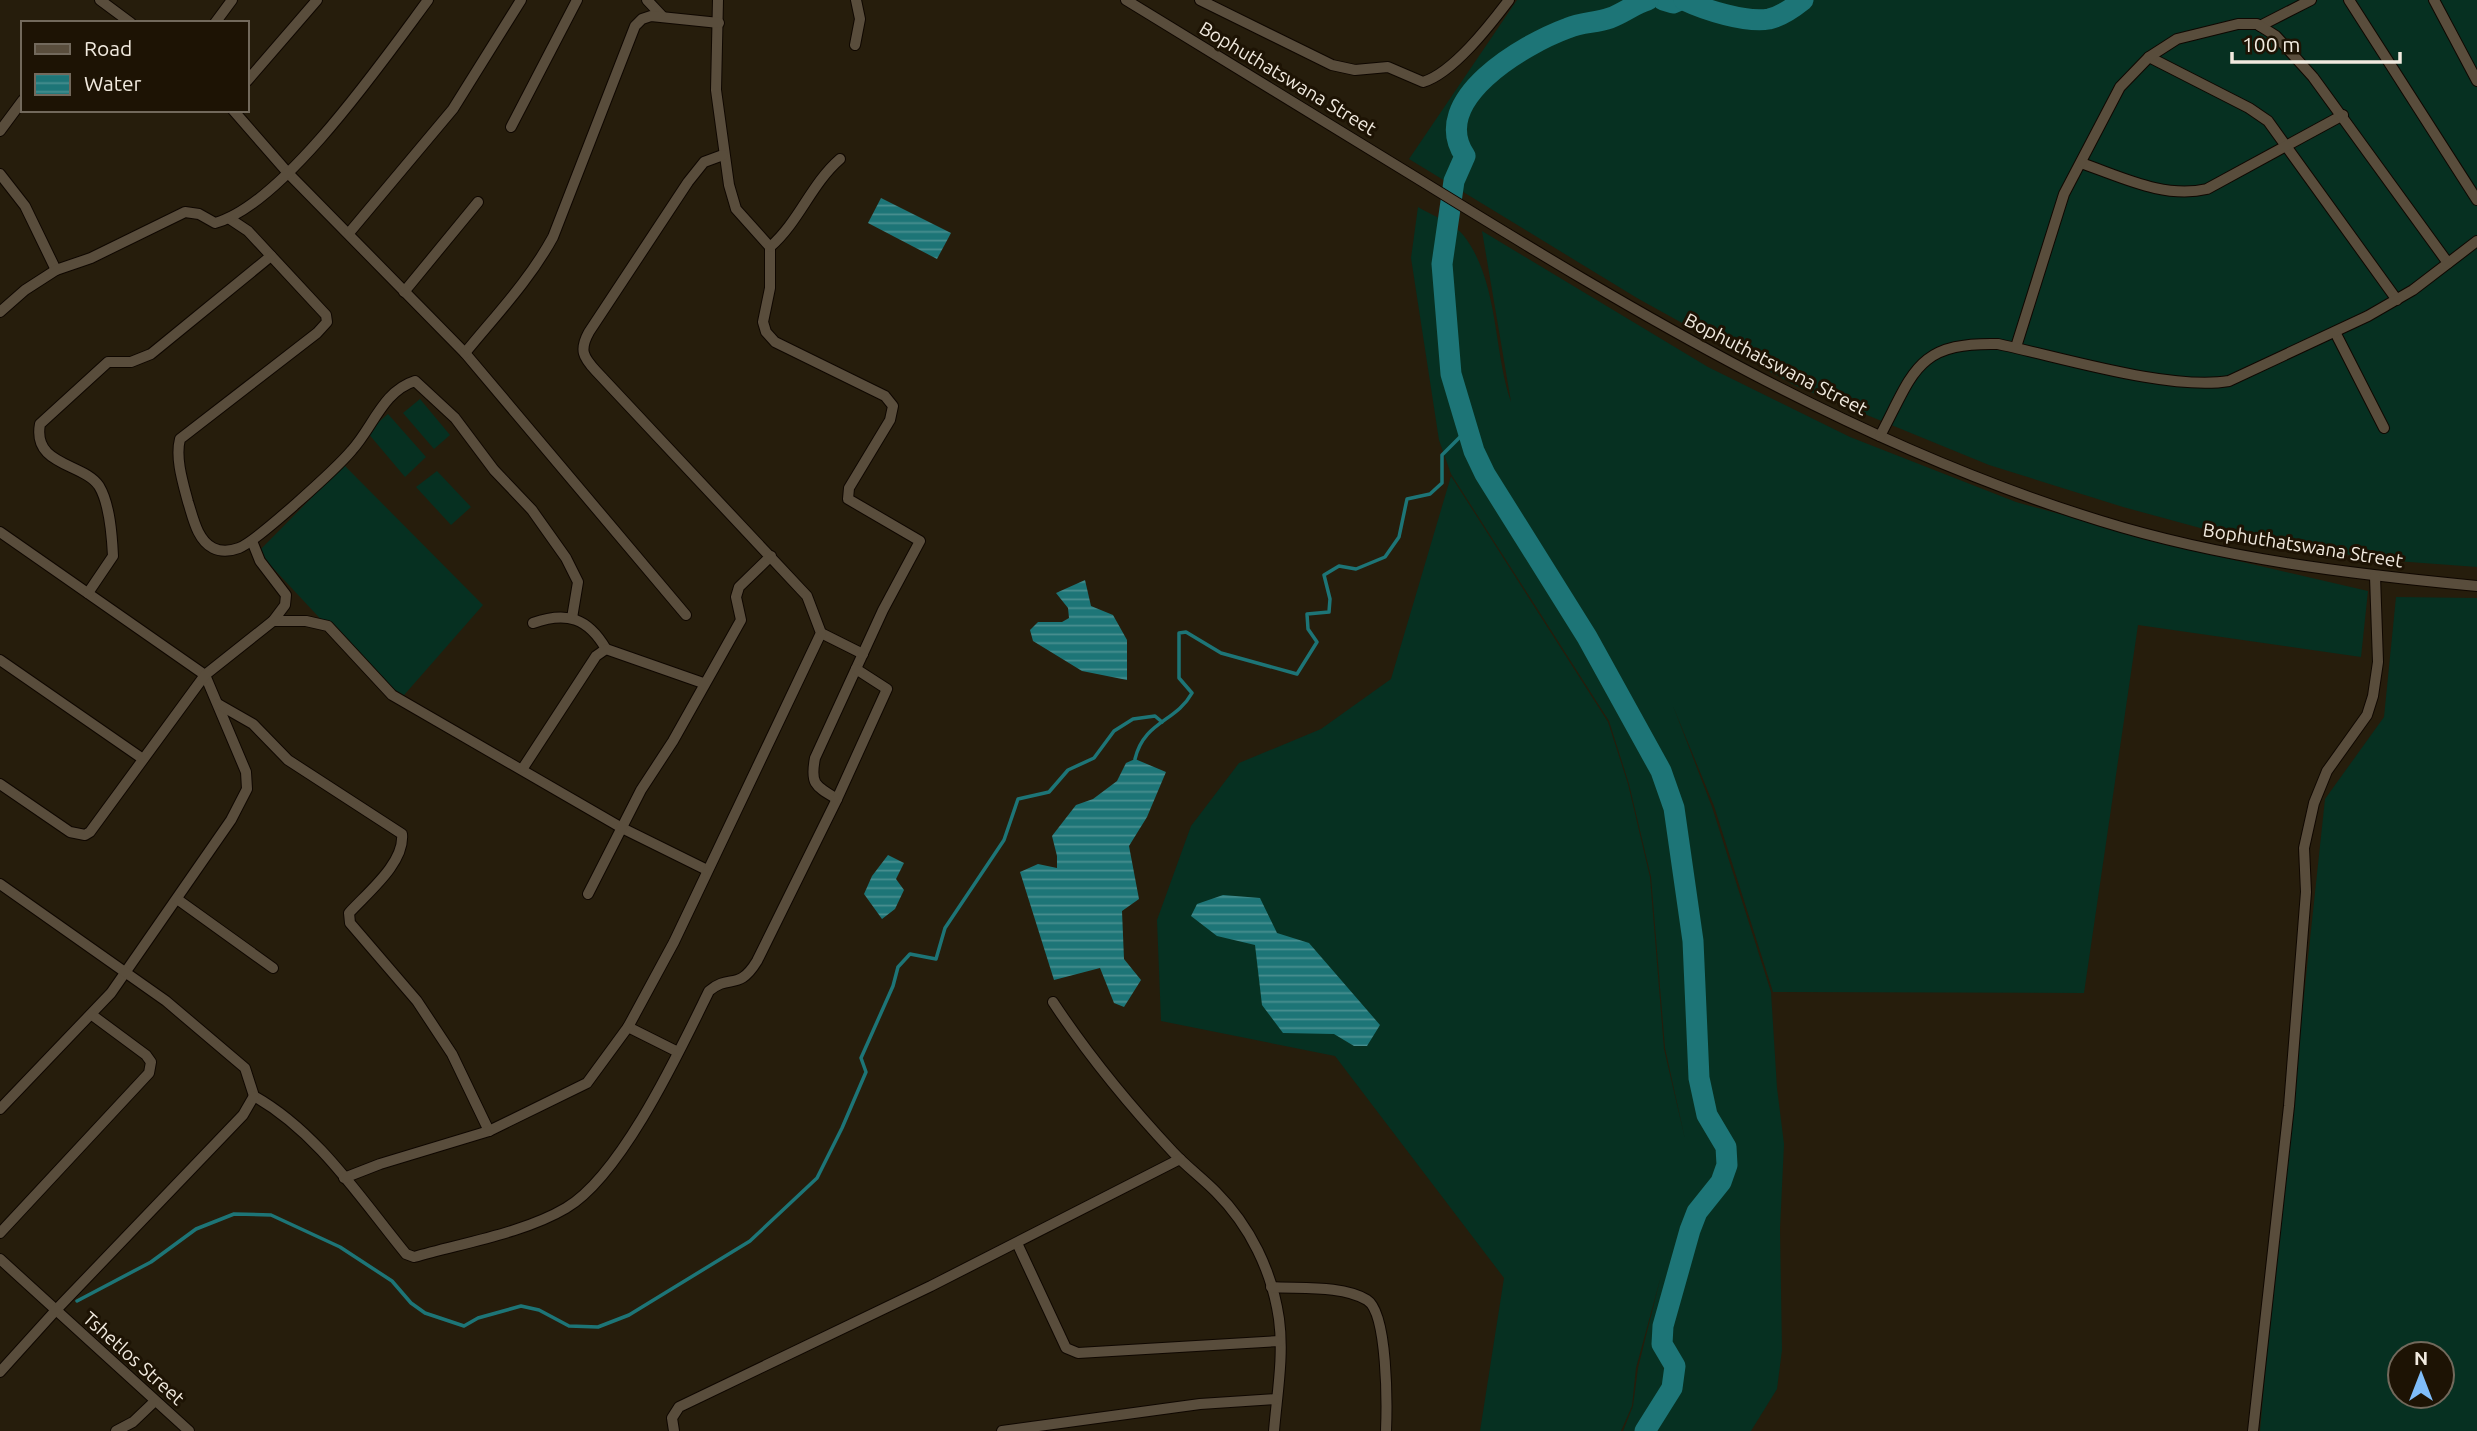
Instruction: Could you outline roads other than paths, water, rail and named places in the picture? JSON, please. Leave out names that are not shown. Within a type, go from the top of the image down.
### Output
[{"type":"street","points":[[100,0],[128,21]]},
{"type":"street","points":[[216,21],[232,0]]},
{"type":"street","points":[[248,80],[317,0]]},
{"type":"street","points":[[0,312],[24,290],[56,270],[91,258],[185,212],[199,214],[215,223],[230,219],[288,173],[360,89],[428,0]]},
{"type":"street","points":[[349,233],[453,109],[521,0]]},
{"type":"street","points":[[511,127],[578,0]]},
{"type":"street","points":[[647,0],[662,16]]},
{"type":"street","points":[[718,0],[716,90],[723,155],[736,209],[770,247],[770,288],[763,322],[766,332],[775,342],[885,396],[892,406],[890,420],[849,488],[848,499],[919,541],[815,758],[812,776],[820,789],[837,799]]},
{"type":"street","points":[[855,45],[860,19],[856,0]]},
{"type":"street","name":"Bophuthatswana Street","points":[[1126,0],[1497,228],[1748,373],[1880,436],[2021,494],[2103,522],[2212,549],[2375,576],[2477,586]]},
{"type":"street","points":[[1200,0],[1332,65],[1355,70],[1388,67],[1423,82],[1453,62],[1509,0]]},
{"type":"street","points":[[2260,26],[2311,0]]},
{"type":"street","points":[[2349,0],[2477,200]]},
{"type":"street","points":[[2434,0],[2477,81]]},
{"type":"street","points":[[465,354],[536,268],[569,199],[635,26],[642,19],[662,16],[719,23]]},
{"type":"street","points":[[2016,347],[2060,207],[2120,87],[2149,57],[2177,39],[2238,24],[2260,26],[2276,36],[2343,115],[2448,263]]},
{"type":"street","points":[[2149,57],[2249,108],[2267,121],[2397,300]]},
{"type":"street","points":[[0,131],[21,103]]},
{"type":"street","points":[[235,112],[288,173],[465,354],[686,615]]},
{"type":"street","points":[[2081,163],[2158,189],[2185,194],[2207,188],[2343,115]]},
{"type":"street","points":[[723,155],[704,162],[688,182],[589,332],[582,352],[596,371],[807,596],[821,633],[863,654]]},
{"type":"street","points":[[770,247],[788,231],[825,172],[840,159]]},
{"type":"street","points":[[0,174],[24,206],[56,270]]},
{"type":"street","points":[[404,292],[478,202]]},
{"type":"street","points":[[230,219],[248,231],[326,315],[327,322],[317,333],[184,434],[178,446],[186,492],[194,523],[203,538],[212,547],[224,551],[252,541],[352,451],[399,386],[415,381],[455,418],[494,470],[532,510],[566,558],[578,582],[572,618]]},
{"type":"street","points":[[1880,436],[1914,372],[1924,359],[1945,349],[1975,343],[2016,347],[2159,378],[2211,384],[2230,381],[2397,300],[2477,241]]},
{"type":"street","points":[[88,593],[113,556],[99,485],[42,448],[37,436],[40,424],[108,362],[131,362],[151,354],[271,256]]},
{"type":"street","points":[[2335,332],[2384,428]]},
{"type":"street","points":[[0,532],[205,675],[243,765],[247,789],[231,820],[127,972],[92,1015],[4,1098],[0,1110]]},
{"type":"street","points":[[0,784],[70,832],[85,835],[205,675],[273,621],[285,605],[286,595],[260,561],[252,541]]},
{"type":"street","points":[[588,894],[622,828],[741,620],[736,597],[739,587],[771,556]]},
{"type":"street","points":[[2253,1431],[2289,1106],[2306,892],[2305,838],[2314,803],[2327,771],[2367,715],[2373,696],[2378,662],[2375,576]]},
{"type":"street","points":[[533,623],[550,617],[572,618],[595,630],[606,649],[703,683]]},
{"type":"street","points":[[273,621],[306,621],[328,626],[392,695],[523,768],[622,828],[708,870]]},
{"type":"street","points":[[344,1178],[380,1164],[489,1131],[587,1083],[628,1027],[708,870],[821,633]]},
{"type":"street","points":[[523,768],[596,656],[606,649]]},
{"type":"street","points":[[0,660],[143,760]]},
{"type":"street","points":[[0,884],[127,972],[245,1068],[254,1096],[280,1111],[314,1141],[406,1254],[414,1257],[529,1224],[566,1208],[589,1191],[615,1157],[678,1052],[709,991],[718,983],[737,982],[747,977],[752,969],[837,799],[887,689],[856,669]]},
{"type":"street","points":[[218,704],[253,724],[288,760],[401,834],[403,845],[396,859],[349,913],[350,923],[417,1001],[452,1054],[489,1131]]},
{"type":"street","points":[[177,899],[273,968]]},
{"type":"street","points":[[1053,1002],[1080,1042],[1180,1159],[1242,1221],[1271,1287],[1280,1341],[1274,1431]]},
{"type":"street","points":[[0,1233],[149,1073],[151,1062],[146,1055],[92,1015]]},
{"type":"street","points":[[628,1027],[678,1052]]},
{"type":"street","points":[[0,1372],[243,1115],[254,1096]]},
{"type":"street","points":[[674,1431],[671,1418],[679,1407],[1180,1159]]},
{"type":"street","points":[[1017,1242],[1066,1348],[1078,1353],[1280,1341]]},
{"type":"street","name":"Tshetlos Street","points":[[0,1259],[189,1431]]},
{"type":"street","points":[[1271,1287],[1348,1293],[1369,1301],[1377,1311],[1388,1381],[1386,1431]]},
{"type":"street","points":[[1002,1431],[1200,1404],[1276,1399]]},
{"type":"street","points":[[116,1431],[133,1422],[155,1401]]},
{"type":"water","points":[[881,198],[951,233],[937,259],[868,223]]},
{"type":"water","points":[[1085,580],[1091,606],[1113,615],[1127,640],[1127,680],[1082,671],[1033,641],[1030,630],[1038,622],[1062,622],[1069,618],[1068,608],[1056,593]]},
{"type":"water","points":[[1135,759],[1166,772],[1147,817],[1129,846],[1139,899],[1122,911],[1124,959],[1141,980],[1124,1007],[1114,1003],[1100,968],[1054,980],[1020,872],[1038,864],[1057,868],[1052,836],[1076,805],[1093,799],[1117,781],[1126,763]]},
{"type":"water","points":[[888,855],[904,863],[896,879],[904,890],[895,909],[882,919],[864,894],[872,876]]},
{"type":"water","points":[[1223,895],[1260,898],[1277,933],[1309,943],[1380,1025],[1367,1046],[1354,1046],[1334,1034],[1283,1033],[1262,1005],[1255,945],[1217,936],[1191,916],[1197,904]]},
{"type":"waterway","points":[[1645,1431],[1672,1388],[1675,1366],[1662,1344],[1663,1326],[1690,1230],[1697,1212],[1721,1182],[1727,1165],[1726,1147],[1707,1115],[1699,1078],[1693,941],[1674,808],[1661,771],[1587,637],[1485,474],[1474,451],[1451,374],[1442,264],[1454,181],[1465,156],[1457,135],[1459,115],[1469,95],[1486,77],[1528,47],[1573,26],[1610,18],[1648,0]]},
{"type":"waterway","points":[[1663,0],[1673,3],[1680,0]]},
{"type":"waterway","points":[[1684,0],[1726,15],[1760,20],[1778,16],[1803,0]]},
{"type":"waterway","points":[[1135,759],[1145,737],[1178,710],[1192,693],[1179,678],[1179,633],[1186,632],[1221,653],[1297,674],[1317,642],[1308,629],[1307,614],[1329,612],[1330,599],[1324,575],[1339,566],[1356,569],[1385,557],[1399,537],[1407,499],[1430,494],[1442,483],[1442,455],[1467,430]]},
{"type":"waterway","points":[[77,1301],[151,1262],[196,1229],[234,1214],[271,1215],[340,1247],[392,1281],[411,1303],[425,1313],[464,1326],[478,1318],[521,1306],[539,1310],[569,1326],[598,1327],[629,1315],[750,1241],[817,1178],[866,1072],[861,1058],[893,986],[898,967],[910,954],[936,959],[945,928],[1004,840],[1018,799],[1049,792],[1068,770],[1094,758],[1114,731],[1133,719],[1155,716],[1162,722]]}]
